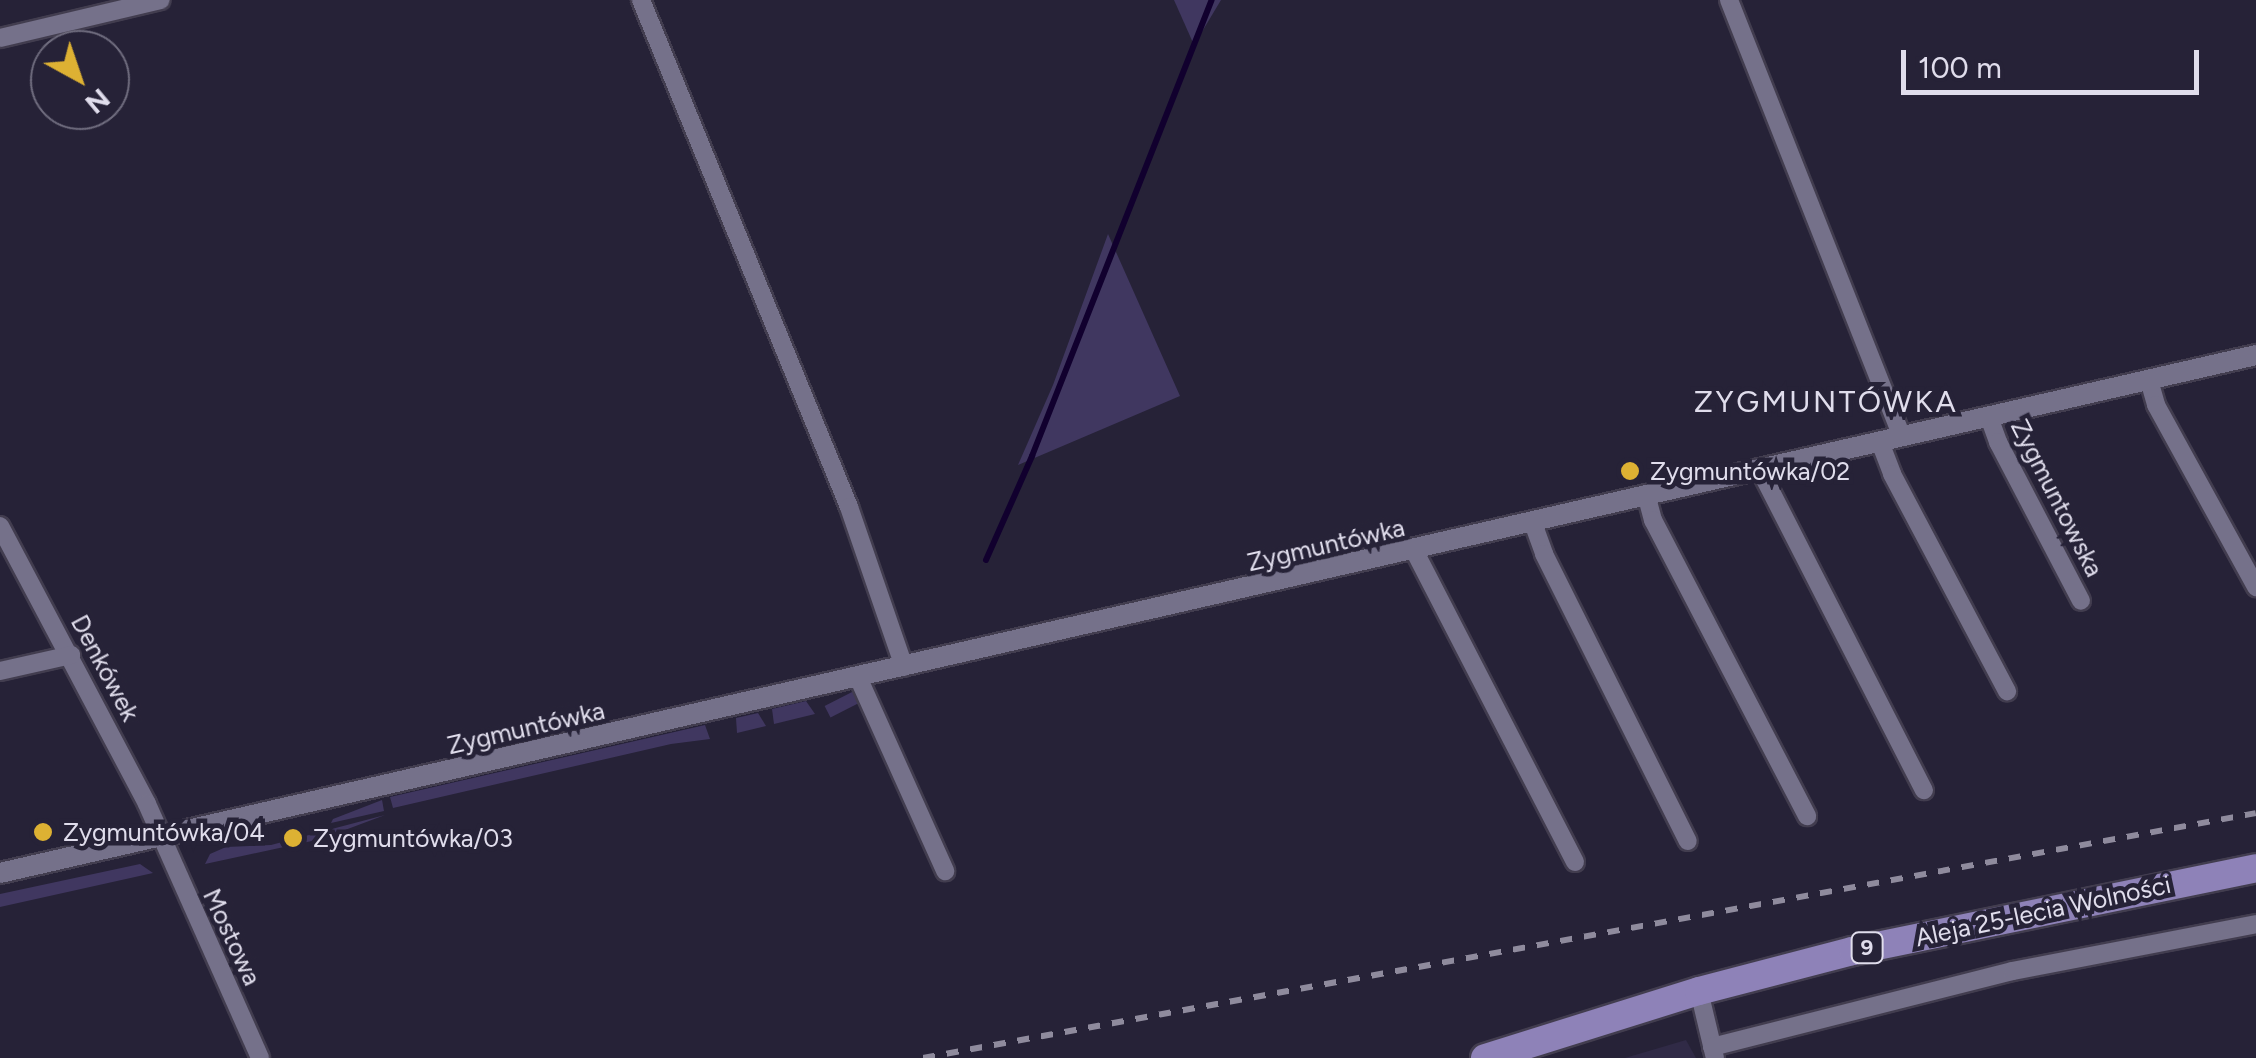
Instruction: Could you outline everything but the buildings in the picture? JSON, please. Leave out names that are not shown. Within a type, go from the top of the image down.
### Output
[{"type":"main road","name":"Aleja 25-lecia Wolności","points":[[1485,1058],[1700,990],[2030,911],[2256,868]]},
{"type":"street","points":[[0,38],[161,0]]},
{"type":"street","points":[[642,0],[848,507],[904,667]]},
{"type":"street","points":[[1728,0],[1902,437]]},
{"type":"street","name":"Zygmuntówka","points":[[0,873],[2256,355]]},
{"type":"street","points":[[2149,380],[2156,404],[2256,587]]},
{"type":"street","name":"Zygmuntowska","points":[[1989,416],[1998,442],[2081,601]]},
{"type":"street","points":[[1880,442],[1892,474],[2008,690]]},
{"type":"street","points":[[1759,468],[1924,790]]},
{"type":"street","points":[[1646,494],[1653,520],[1807,816]]},
{"type":"street","points":[[1534,523],[1544,554],[1688,841]]},
{"type":"street","name":"Denkówek","points":[[0,526],[70,655],[160,836]]},
{"type":"street","points":[[1414,550],[1575,862]]},
{"type":"street","points":[[0,671],[70,655]]},
{"type":"street","points":[[858,677],[945,871]]},
{"type":"street","name":"Mostowa","points":[[160,836],[260,1058]]},
{"type":"street","points":[[1700,990],[1714,1052],[2013,971],[2256,924]]},
{"type":"shaded area","points":[[1174,0],[1221,0],[1194,45]]},
{"type":"shaded area","points":[[1108,234],[1180,396],[1018,465],[1053,385]]},
{"type":"shaded area","points":[[854,691],[860,703],[830,718],[825,706]]},
{"type":"shaded area","points":[[806,701],[815,714],[774,724],[772,709]]},
{"type":"shaded area","points":[[758,713],[766,726],[737,733],[736,718]]},
{"type":"shaded area","points":[[705,725],[710,739],[671,744],[393,808],[390,797]]},
{"type":"shaded area","points":[[382,800],[384,811],[331,823],[333,819]]},
{"type":"shaded area","points":[[385,815],[321,839],[205,864],[210,854],[226,847],[271,845]]},
{"type":"shaded area","points":[[140,864],[153,873],[0,907],[0,894]]},
{"type":"shaded area","points":[[1686,1040],[1696,1058],[1625,1058]]},
{"type":"waterway","points":[[986,560],[1032,456],[1212,0]]},
{"type":"railway","points":[[923,1058],[2256,813]]},
{"type":"place","name":"Zygmuntówka/02","points":[[1630,471]]},
{"type":"place","name":"Zygmuntówka/04","points":[[43,832]]},
{"type":"place","name":"Zygmuntówka/03","points":[[293,838]]},
{"type":"district","name":"ZYGMUNTÓWKA","points":[[1826,402]]}]
